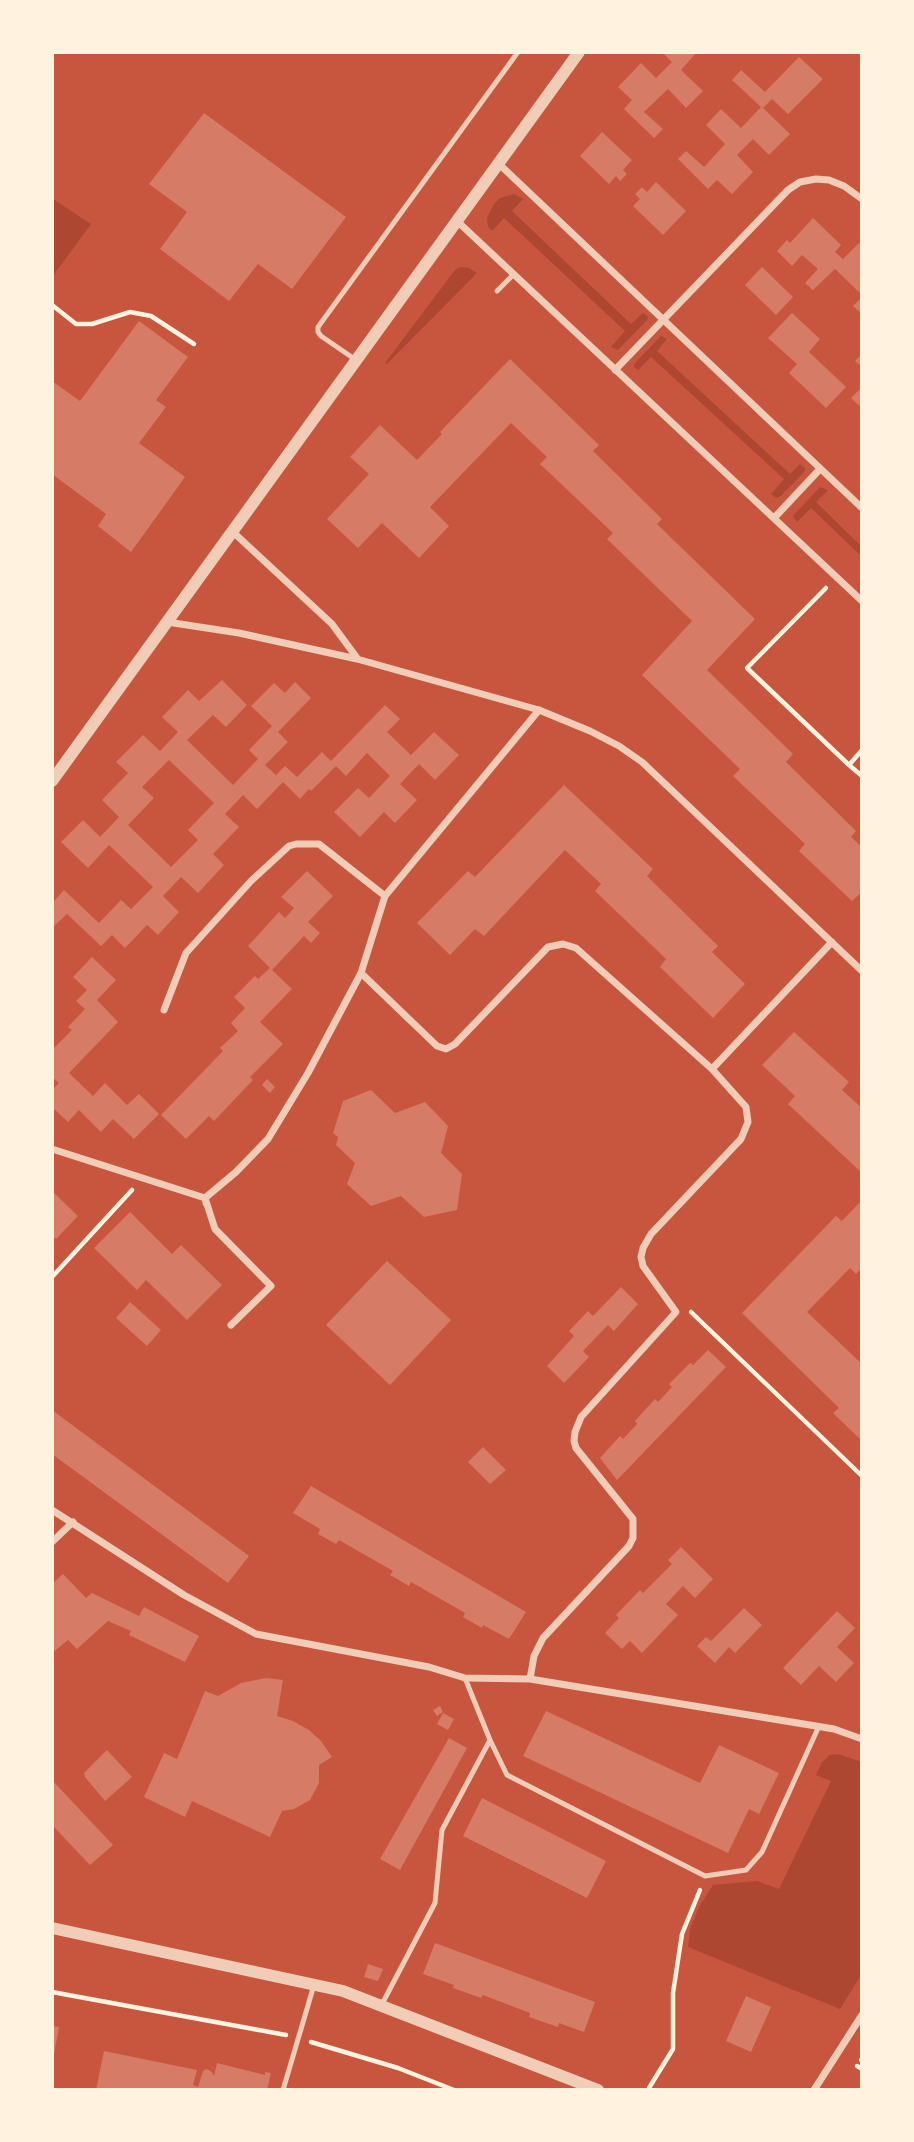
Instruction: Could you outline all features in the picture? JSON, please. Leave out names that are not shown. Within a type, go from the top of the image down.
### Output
[{"type":"street","points":[[52,780],[579,52]]},
{"type":"street","points":[[499,164],[862,508]]},
{"type":"street","points":[[615,370],[789,190],[808,181],[829,180],[844,186],[862,199]]},
{"type":"street","points":[[457,221],[862,601]]},
{"type":"street","points":[[775,517],[820,469]]},
{"type":"street","points":[[233,532],[332,624],[357,659]]},
{"type":"street","points":[[167,622],[239,633],[357,659],[539,710],[600,736],[642,762],[862,971]]},
{"type":"street","points":[[205,1201],[268,1139],[305,1079],[361,973],[385,896],[539,710]]},
{"type":"street","points":[[164,1010],[186,953],[251,881],[289,846],[319,844],[385,896]]},
{"type":"street","points":[[712,1069],[832,942]]},
{"type":"street","points":[[361,973],[437,1046],[446,1049],[455,1044],[548,947],[563,944],[576,948],[712,1069],[746,1107],[748,1122],[741,1139],[651,1234],[643,1248],[643,1266],[676,1312],[581,1417],[574,1441],[576,1448],[633,1519],[633,1538],[629,1546],[543,1637],[534,1656],[530,1679]]},
{"type":"street","points":[[52,1149],[205,1201]]},
{"type":"street","points":[[205,1201],[215,1229],[271,1286],[232,1325]]},
{"type":"street","points":[[52,1510],[73,1521],[184,1595],[256,1634],[429,1667],[465,1678],[530,1679],[819,1726],[862,1739]]},
{"type":"street","points":[[52,1542],[73,1521]]},
{"type":"street","points":[[52,1928],[343,1991],[598,2090]]},
{"type":"street","points":[[814,2090],[862,2015]]},
{"type":"lane","points":[[357,361],[321,336],[318,327],[518,52]]},
{"type":"lane","points":[[497,292],[514,274]]},
{"type":"lane","points":[[465,1678],[507,1775],[705,1876],[746,1870],[762,1852],[819,1726]]},
{"type":"lane","points":[[381,2006],[435,1903],[442,1830],[490,1740]]},
{"type":"lane","points":[[283,2090],[314,1985]]},
{"type":"path","points":[[52,305],[76,324],[92,324],[130,312],[151,316],[194,344]]},
{"type":"path","points":[[836,577],[747,668],[862,776]]},
{"type":"path","points":[[849,765],[862,750]]},
{"type":"path","points":[[52,1277],[144,1179]]},
{"type":"path","points":[[683,1304],[862,1476]]},
{"type":"path","points":[[649,2088],[673,2049],[673,1993],[682,1934],[705,1876]]},
{"type":"path","points":[[52,1992],[299,2038],[398,2068],[454,2090]]},
{"type":"shaded area","points":[[514,194],[523,199],[512,211],[631,324],[643,313],[647,316],[648,319],[618,350],[611,347],[625,331],[504,218],[492,231],[488,227],[487,218],[494,204],[500,198]]},
{"type":"shaded area","points":[[53,199],[91,224],[53,276]]},
{"type":"shaded area","points":[[460,267],[477,273],[387,364],[385,363],[455,270]]},
{"type":"shaded area","points":[[661,336],[667,339],[657,351],[790,474],[800,464],[805,468],[781,496],[776,498],[771,494],[784,479],[651,357],[638,370],[634,367]]},
{"type":"shaded area","points":[[820,487],[828,490],[816,502],[861,546],[861,556],[811,508],[797,522],[794,518]]},
{"type":"shaded area","points":[[838,1754],[862,1762],[861,1975],[840,2009],[688,1947],[690,1929],[699,1907],[713,1885],[757,1881],[779,1889],[831,1781],[816,1775],[822,1762],[830,1755]]},
{"type":"building","points":[[662,52],[697,52],[681,70],[703,91],[686,108],[668,89],[644,112],[663,129],[654,138],[624,109],[632,100],[618,87],[641,63],[656,78],[672,62]]},
{"type":"building","points":[[799,57],[823,79],[788,114],[772,99],[763,108],[790,134],[769,155],[753,139],[737,155],[753,172],[732,194],[717,180],[708,189],[678,159],[686,151],[704,167],[725,144],[706,125],[721,109],[741,128],[761,107],[732,80],[741,70],[765,92]]},
{"type":"building","points":[[204,113],[346,217],[292,289],[258,264],[229,301],[160,249],[187,212],[149,184]]},
{"type":"building","points":[[602,132],[632,160],[623,170],[627,174],[620,181],[616,176],[609,184],[580,156]]},
{"type":"building","points":[[656,182],[686,211],[663,235],[633,206],[640,199],[635,194],[642,187],[647,192]]},
{"type":"building","points":[[813,218],[841,245],[835,252],[843,259],[859,243],[862,245],[862,295],[835,269],[813,290],[805,283],[818,269],[802,255],[792,266],[777,251],[787,240],[790,243]]},
{"type":"building","points":[[762,267],[793,297],[776,315],[745,285]]},
{"type":"building","points":[[862,297],[862,314],[853,306]]},
{"type":"building","points":[[792,313],[820,339],[809,352],[846,387],[826,408],[789,373],[797,364],[768,338]]},
{"type":"building","points":[[139,321],[188,357],[156,400],[166,407],[139,443],[185,477],[131,552],[98,526],[106,514],[52,474],[52,381],[80,401]]},
{"type":"building","points":[[862,354],[862,367],[855,361]]},
{"type":"building","points":[[510,359],[599,445],[593,451],[662,519],[657,524],[755,619],[707,670],[793,754],[786,762],[856,831],[851,837],[862,847],[862,892],[852,901],[799,851],[805,844],[733,776],[740,769],[642,675],[692,621],[607,539],[613,533],[540,464],[547,457],[511,423],[430,507],[449,526],[419,558],[382,523],[358,548],[327,519],[369,474],[350,457],[380,425],[417,460]]},
{"type":"building","points":[[862,387],[862,408],[851,398]]},
{"type":"building","points":[[222,680],[247,705],[226,727],[213,715],[187,740],[233,785],[258,759],[249,750],[272,726],[251,706],[274,683],[285,693],[295,682],[311,698],[278,732],[288,742],[265,765],[276,775],[285,766],[297,777],[322,752],[331,761],[385,705],[400,719],[387,732],[411,755],[434,732],[459,755],[435,780],[419,764],[400,784],[417,800],[395,823],[384,812],[360,837],[334,812],[358,788],[369,798],[390,776],[367,753],[346,776],[336,766],[300,799],[283,782],[257,809],[243,795],[225,814],[239,827],[213,854],[224,865],[198,893],[181,877],[163,896],[179,912],[158,935],[147,925],[125,948],[112,935],[101,946],[67,914],[52,928],[52,900],[64,890],[99,923],[121,900],[131,909],[153,887],[109,845],[88,868],[61,842],[83,820],[100,837],[119,817],[102,800],[128,773],[116,762],[143,735],[160,751],[178,732],[162,717],[188,690],[199,701]],"holes":[[[169,760],[214,803],[188,830],[198,840],[171,867],[128,825],[154,798],[142,787]]]},
{"type":"building","points":[[564,785],[653,869],[647,876],[718,946],[712,952],[745,984],[713,1018],[660,967],[666,959],[595,891],[601,884],[565,850],[484,936],[475,929],[450,955],[417,923],[468,871],[475,877]]},
{"type":"building","points":[[307,871],[333,896],[308,922],[320,933],[311,943],[304,936],[272,970],[292,989],[260,1022],[283,1044],[250,1077],[253,1080],[214,1121],[209,1116],[186,1139],[161,1115],[223,1051],[220,1048],[238,1031],[231,1023],[245,1008],[234,997],[255,976],[258,979],[270,968],[248,946],[279,912],[285,918],[294,908],[281,897]]},
{"type":"building","points":[[92,957],[116,980],[97,1000],[118,1022],[69,1073],[93,1096],[105,1083],[127,1105],[139,1094],[159,1114],[134,1139],[113,1119],[101,1132],[79,1110],[68,1122],[52,1107],[52,1090],[59,1083],[52,1077],[52,1050],[72,1030],[68,1027],[85,1009],[76,1001],[87,990],[73,977]]},
{"type":"building","points":[[794,1032],[849,1082],[842,1090],[862,1108],[862,1173],[788,1104],[795,1096],[762,1065]]},
{"type":"building","points":[[267,1079],[275,1087],[270,1093],[262,1085]]},
{"type":"building","points":[[371,1090],[395,1113],[425,1102],[448,1126],[441,1153],[462,1174],[457,1210],[424,1217],[401,1196],[371,1206],[347,1184],[355,1163],[336,1145],[338,1137],[333,1133],[343,1101]]},
{"type":"building","points":[[52,1191],[78,1216],[56,1239],[52,1236]]},
{"type":"building","points":[[862,1200],[862,1268],[856,1274],[850,1268],[807,1312],[862,1364],[862,1441],[833,1413],[839,1408],[742,1313],[836,1216],[842,1221]]},
{"type":"building","points":[[130,1212],[172,1254],[181,1245],[222,1285],[187,1320],[146,1280],[137,1290],[94,1248]]},
{"type":"building","points":[[387,1261],[451,1320],[390,1385],[326,1325]]},
{"type":"building","points":[[621,1287],[638,1304],[614,1331],[608,1325],[583,1351],[589,1357],[564,1383],[547,1366],[574,1336],[569,1331],[588,1311],[593,1316]]},
{"type":"building","points":[[130,1302],[161,1330],[147,1346],[116,1318]]},
{"type":"building","points":[[708,1350],[726,1367],[617,1480],[600,1458],[620,1436],[623,1439],[637,1424],[635,1421],[655,1399],[658,1402],[672,1387],[669,1384],[690,1363],[693,1365]]},
{"type":"building","points":[[52,1410],[249,1556],[228,1583],[52,1454]]},
{"type":"building","points":[[483,1447],[506,1470],[490,1484],[468,1462]]},
{"type":"building","points":[[311,1486],[526,1612],[509,1639],[463,1617],[465,1613],[411,1582],[409,1586],[390,1575],[393,1571],[339,1540],[336,1544],[318,1534],[320,1529],[293,1513]]},
{"type":"building","points":[[681,1547],[713,1579],[695,1598],[683,1586],[666,1604],[678,1615],[642,1653],[630,1641],[622,1649],[605,1633],[619,1618],[616,1615],[640,1590],[643,1593],[672,1564],[668,1560]]},
{"type":"building","points":[[63,1574],[86,1598],[92,1593],[139,1616],[144,1607],[199,1636],[185,1662],[129,1635],[131,1631],[108,1621],[77,1649],[68,1640],[52,1653],[52,1584]]},
{"type":"building","points":[[744,1608],[762,1625],[735,1653],[729,1647],[715,1663],[697,1646],[706,1637],[711,1641]]},
{"type":"building","points":[[837,1611],[855,1628],[837,1647],[854,1663],[836,1682],[819,1666],[801,1685],[783,1668]]},
{"type":"building","points":[[266,1678],[283,1680],[277,1716],[309,1730],[332,1757],[319,1765],[319,1783],[310,1800],[294,1809],[282,1811],[270,1837],[192,1801],[185,1817],[144,1797],[164,1753],[177,1759],[205,1691],[218,1696],[241,1683]]},
{"type":"building","points":[[440,1706],[443,1712],[437,1716],[433,1710]]},
{"type":"building","points":[[546,1711],[700,1783],[719,1745],[779,1773],[759,1814],[749,1809],[728,1853],[523,1756]]},
{"type":"building","points":[[443,1713],[454,1719],[448,1730],[437,1724]]},
{"type":"building","points":[[449,1738],[467,1748],[400,1870],[380,1859]]},
{"type":"building","points":[[107,1750],[132,1777],[105,1801],[84,1773]]},
{"type":"building","points":[[52,1780],[113,1845],[90,1865],[52,1825]]},
{"type":"building","points":[[482,1798],[606,1861],[587,1898],[463,1836]]},
{"type":"building","points":[[435,1943],[595,2002],[584,2032],[559,2023],[558,2027],[529,2017],[530,2013],[483,1995],[481,1998],[453,1988],[454,1985],[423,1974]]},
{"type":"building","points":[[368,1964],[383,1969],[378,1981],[364,1977]]},
{"type":"building","points":[[746,1996],[771,2007],[751,2052],[726,2041]]},
{"type":"building","points":[[52,2026],[59,2027],[54,2054],[52,2054]]},
{"type":"building","points":[[104,2051],[197,2070],[193,2085],[198,2087],[203,2071],[211,2071],[214,2076],[217,2063],[265,2075],[265,2072],[271,2073],[267,2090],[96,2090]]}]
